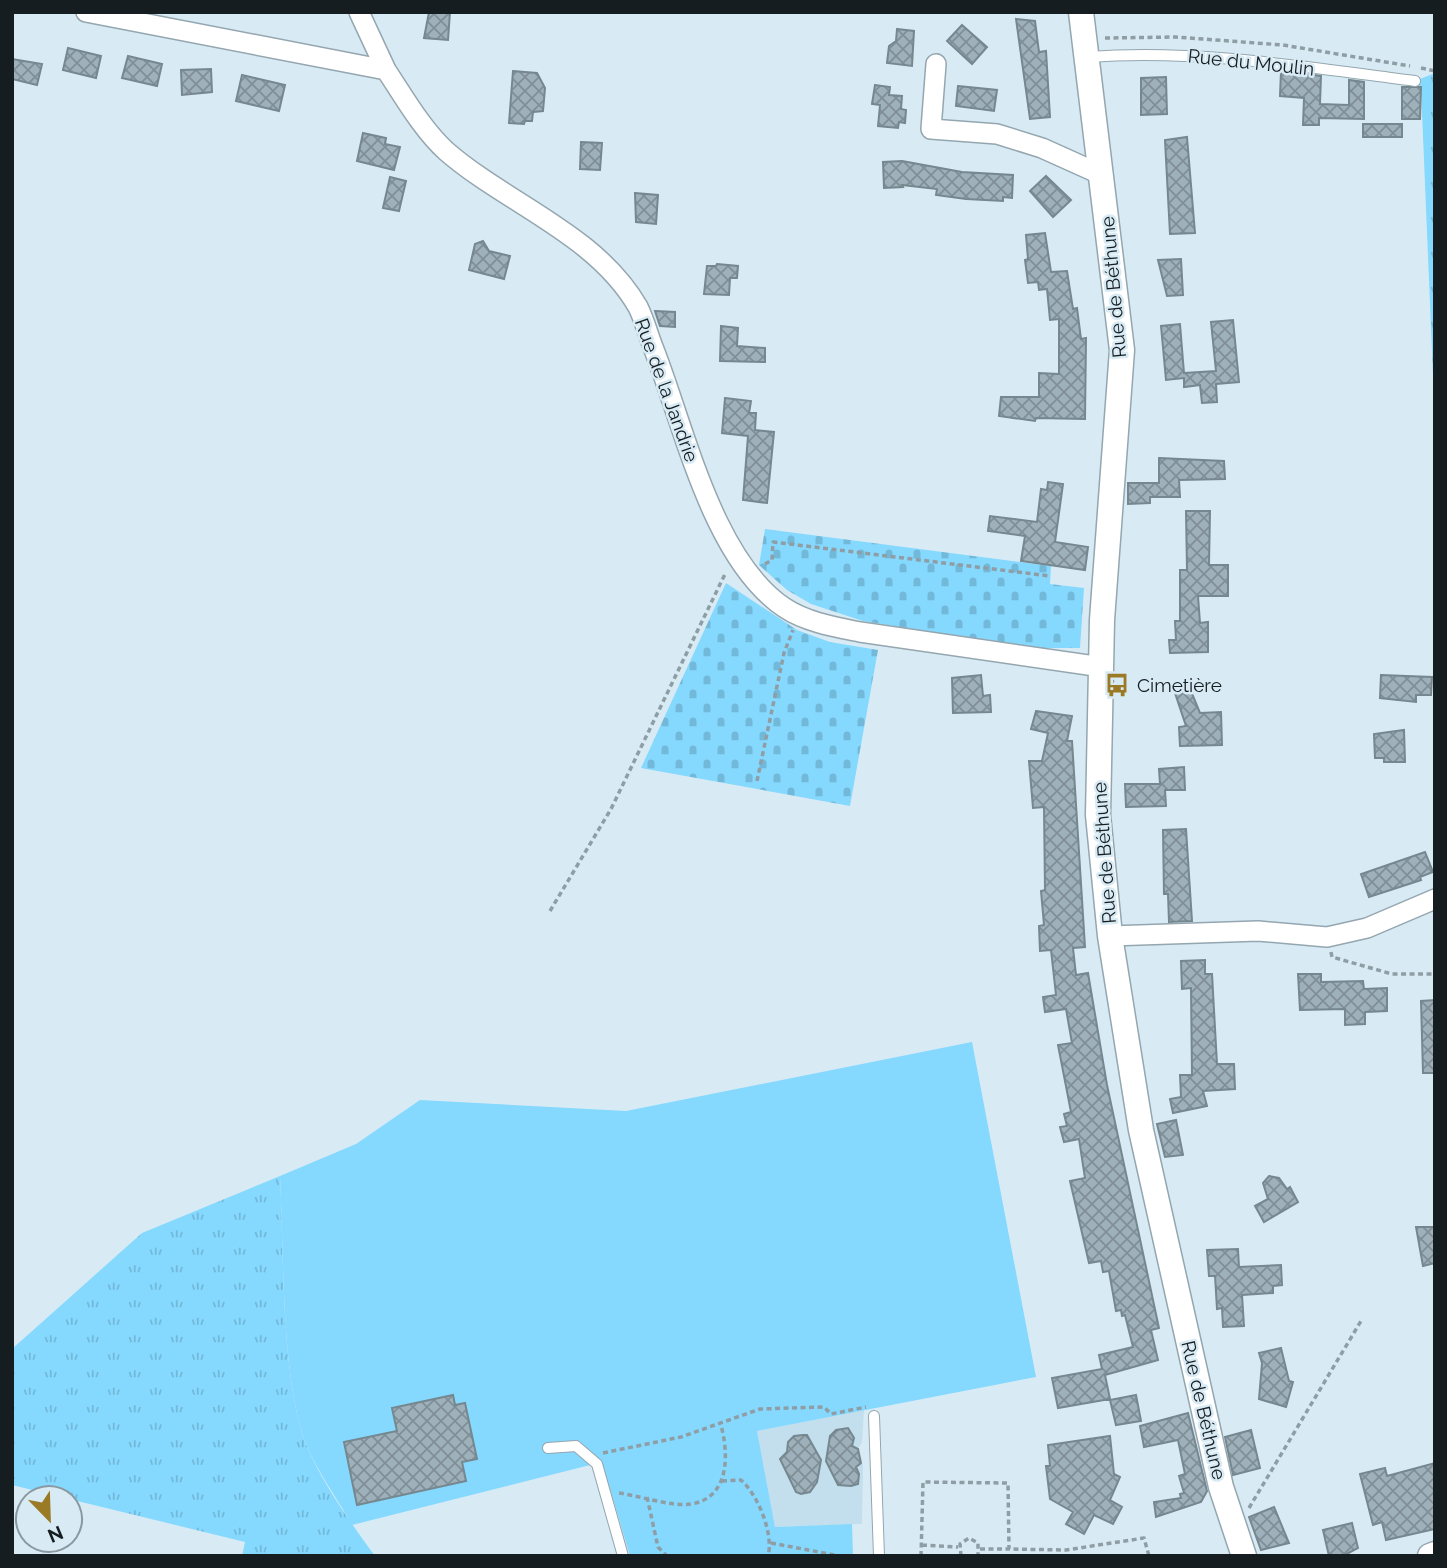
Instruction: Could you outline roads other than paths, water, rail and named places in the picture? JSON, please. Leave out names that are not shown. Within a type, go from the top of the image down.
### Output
[{"type":"street","points":[[86,12],[386,70]]},
{"type":"street","name":"Rue de la Jandrie","points":[[359,12],[386,70],[409,105],[445,149],[492,186],[547,218],[597,258],[637,307],[671,391],[694,465],[736,556],[754,582],[785,608],[860,632],[1102,667]]},
{"type":"street","name":"Rue de Béthune","points":[[1081,12],[1122,350],[1102,620],[1098,815],[1110,936],[1141,1130],[1222,1487],[1244,1556]]},
{"type":"street","points":[[936,64],[931,129],[997,134],[1042,148],[1102,175]]},
{"type":"street","points":[[1110,936],[1258,931],[1327,937],[1367,928],[1435,899]]},
{"type":"lane","name":"Rue du Moulin","points":[[1087,57],[1142,53],[1204,55],[1415,81]]},
{"type":"lane","points":[[874,1416],[879,1556]]},
{"type":"lane","points":[[548,1448],[576,1447],[597,1464],[622,1556]]},
{"type":"place","name":"Cimetière","points":[[1117,685]]}]
